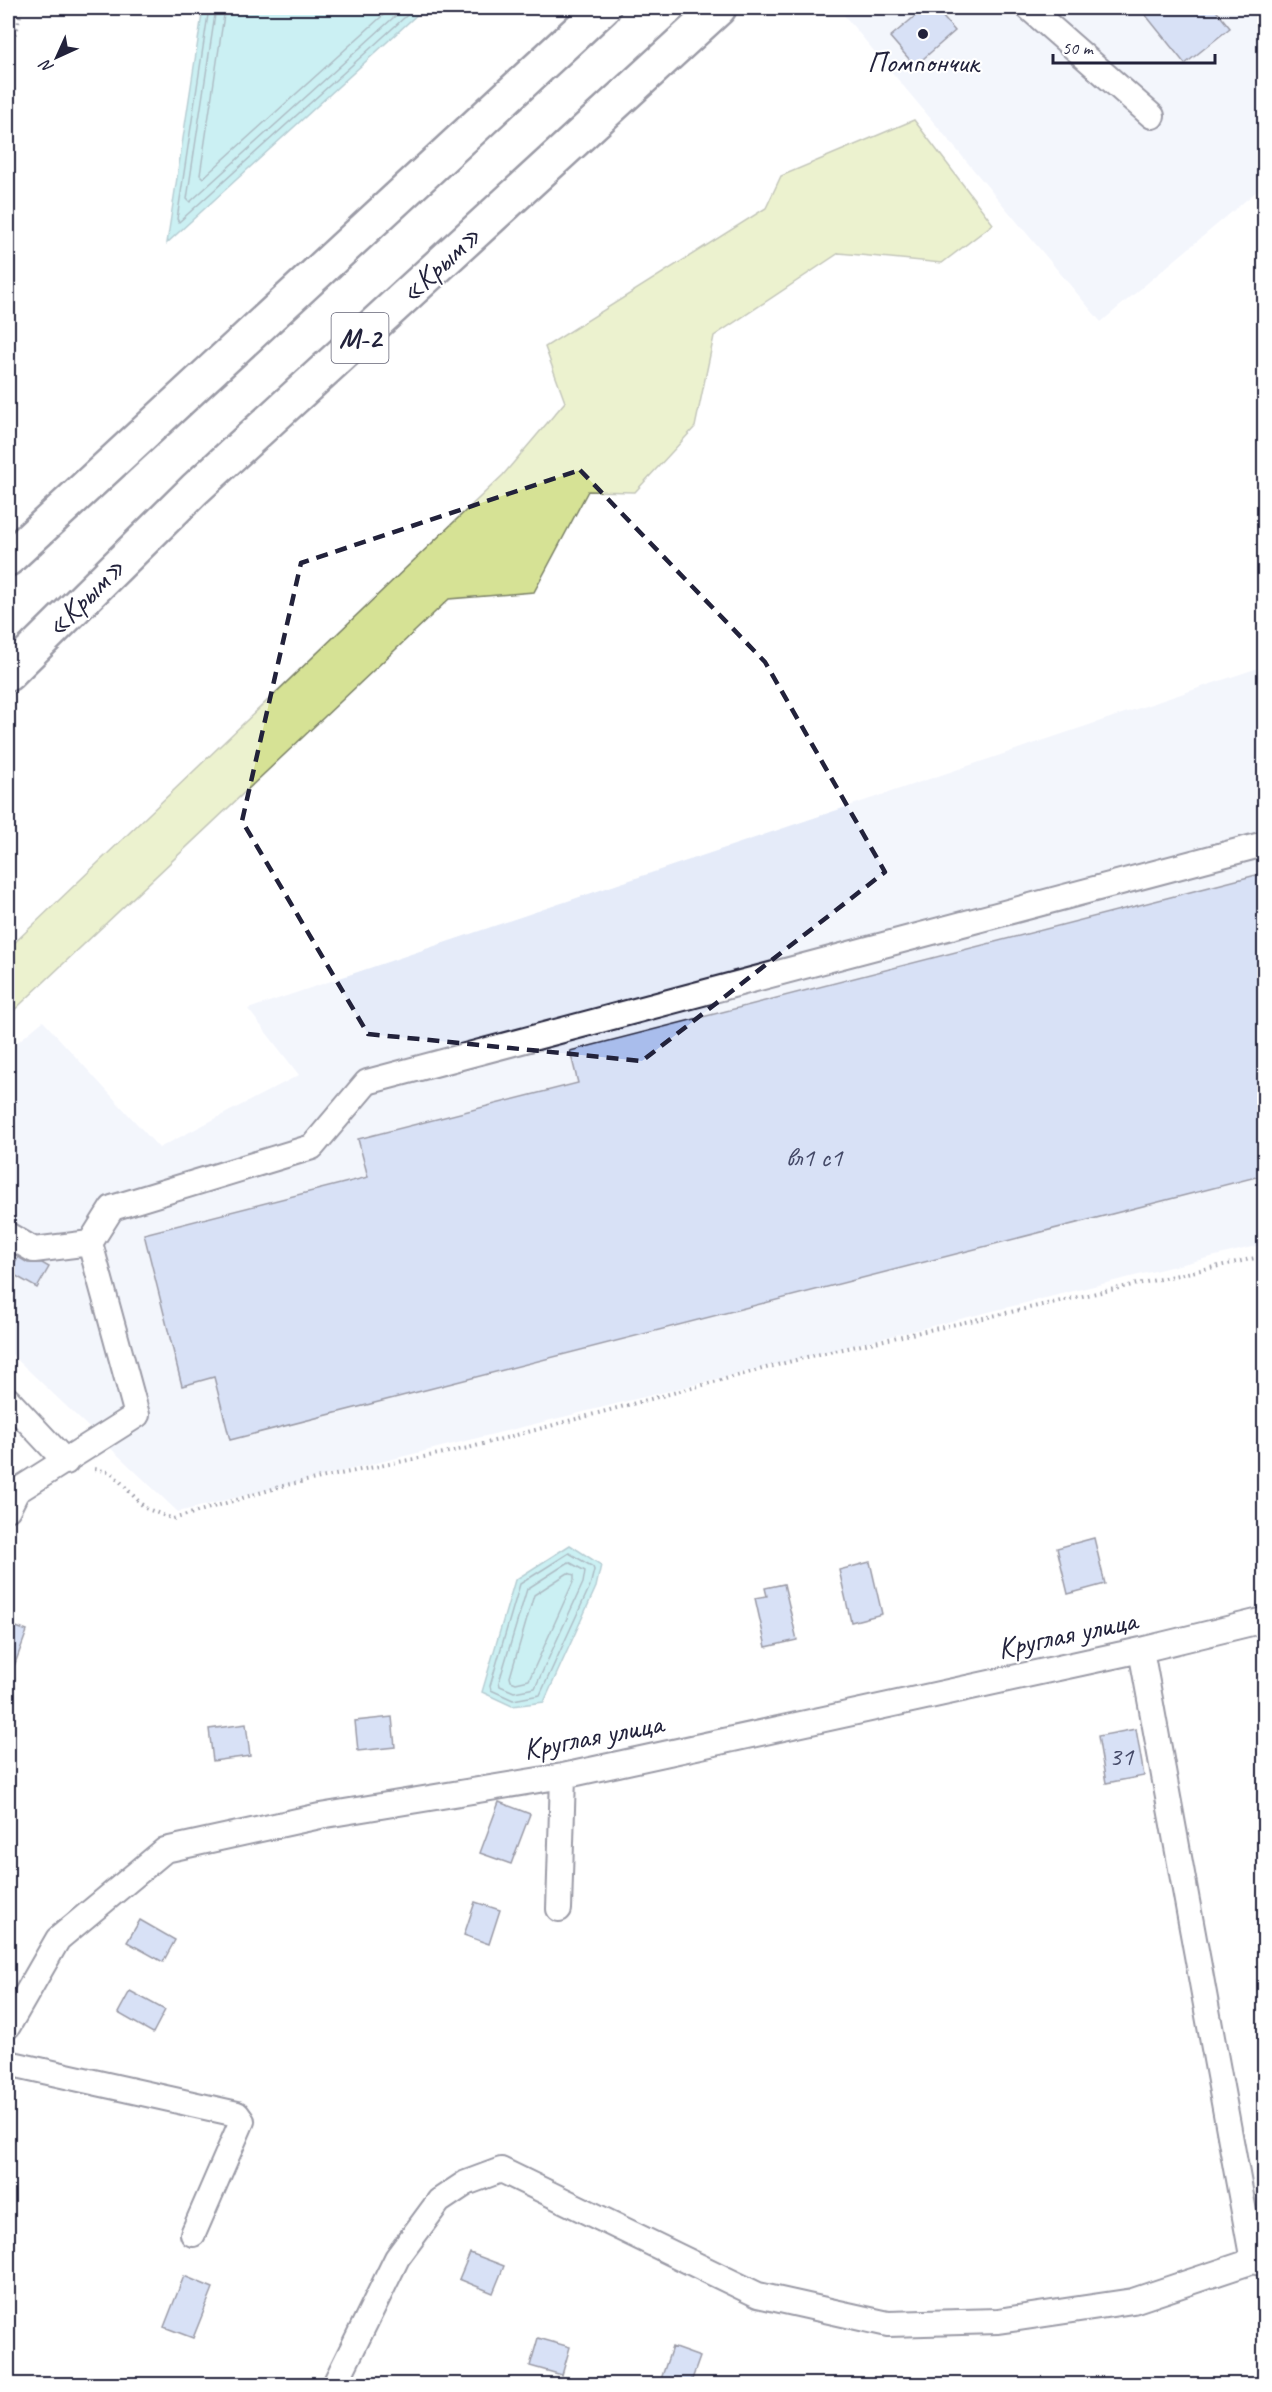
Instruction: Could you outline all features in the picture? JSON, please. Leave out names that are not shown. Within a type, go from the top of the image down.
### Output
[{"type":"highway","name":"М-2","points":[[8,559],[603,8]]},
{"type":"highway","name":"«Крым»","points":[[8,674],[195,489],[719,8]]},
{"type":"street","points":[[1029,8],[1152,117]]},
{"type":"street","points":[[8,1509],[17,1491],[137,1415],[90,1243],[112,1208],[312,1147],[367,1082],[1264,844]]},
{"type":"street","points":[[8,1235],[34,1250],[90,1243]]},
{"type":"street","points":[[8,1400],[66,1462]]},
{"type":"street","name":"Круглая улица","points":[[8,2026],[58,1939],[165,1850],[320,1816],[563,1776],[1141,1650],[1264,1620]]},
{"type":"street","points":[[335,2385],[397,2259],[439,2201],[466,2183],[501,2170],[758,2295],[888,2324],[998,2321],[1133,2301],[1259,2262],[1141,1650]]},
{"type":"street","points":[[559,1909],[563,1776]]},
{"type":"street","points":[[8,2063],[237,2114],[242,2121],[193,2234]]},
{"type":"path","points":[[8,51],[18,26],[21,8]]},
{"type":"path","points":[[66,1462],[112,1473],[144,1508],[173,1519],[286,1485],[468,1448],[807,1357],[1264,1256]]},
{"type":"highlighted area","points":[[580,470],[765,662],[885,872],[642,1061],[368,1034],[242,821],[301,563]]},
{"type":"shaded area","points":[[838,8],[1264,8],[1264,185],[1101,322]]},
{"type":"shaded area","points":[[1264,666],[1264,1244],[178,1512],[8,1351],[8,1050],[43,1021],[159,1148],[299,1075],[248,1009]]},
{"type":"green space","points":[[914,120],[993,224],[942,263],[839,253],[714,336],[695,427],[635,492],[588,491],[534,592],[449,599],[8,1016],[8,949],[503,475],[565,402],[545,347],[766,208],[781,176]]},
{"type":"water","points":[[203,8],[421,8],[422,10],[167,243]]},
{"type":"water","points":[[570,1545],[601,1565],[596,1587],[544,1702],[512,1706],[482,1692],[515,1580]]},
{"type":"building","name":"Помпончик","points":[[925,8],[935,8],[955,31],[915,66],[890,37]]},
{"type":"building","points":[[1140,8],[1214,8],[1230,28],[1185,64]]},
{"type":"building","points":[[1264,873],[1264,1175],[230,1440],[214,1377],[182,1386],[144,1234],[368,1177],[358,1139],[578,1083],[570,1051]]},
{"type":"building","points":[[18,1257],[28,1263],[42,1263],[49,1267],[37,1288],[9,1272]]},
{"type":"building","points":[[1094,1538],[1105,1584],[1068,1594],[1057,1548]]},
{"type":"building","points":[[870,1562],[882,1614],[851,1622],[839,1570]]},
{"type":"building","points":[[784,1584],[797,1640],[766,1647],[755,1598],[767,1596],[765,1588]]},
{"type":"building","points":[[8,1624],[27,1631],[9,1680],[8,1679]]},
{"type":"building","points":[[392,1717],[395,1747],[358,1751],[355,1721]]},
{"type":"building","points":[[246,1724],[250,1756],[213,1761],[209,1729]]},
{"type":"building","points":[[1136,1729],[1144,1776],[1106,1783],[1098,1736]]},
{"type":"building","points":[[499,1802],[530,1814],[511,1864],[480,1853]]},
{"type":"building","points":[[475,1902],[500,1910],[489,1944],[464,1935]]},
{"type":"building","points":[[140,1920],[175,1940],[163,1962],[127,1942]]},
{"type":"building","points":[[130,1991],[165,2010],[153,2033],[118,2013]]},
{"type":"building","points":[[470,2253],[504,2266],[493,2293],[459,2279]]},
{"type":"building","points":[[184,2276],[213,2288],[193,2338],[164,2327]]},
{"type":"building","points":[[538,2338],[570,2347],[562,2375],[530,2366]]},
{"type":"building","points":[[672,2347],[700,2357],[690,2385],[659,2385]]},
{"type":"place","name":"Помпончик","points":[[923,34]]}]
